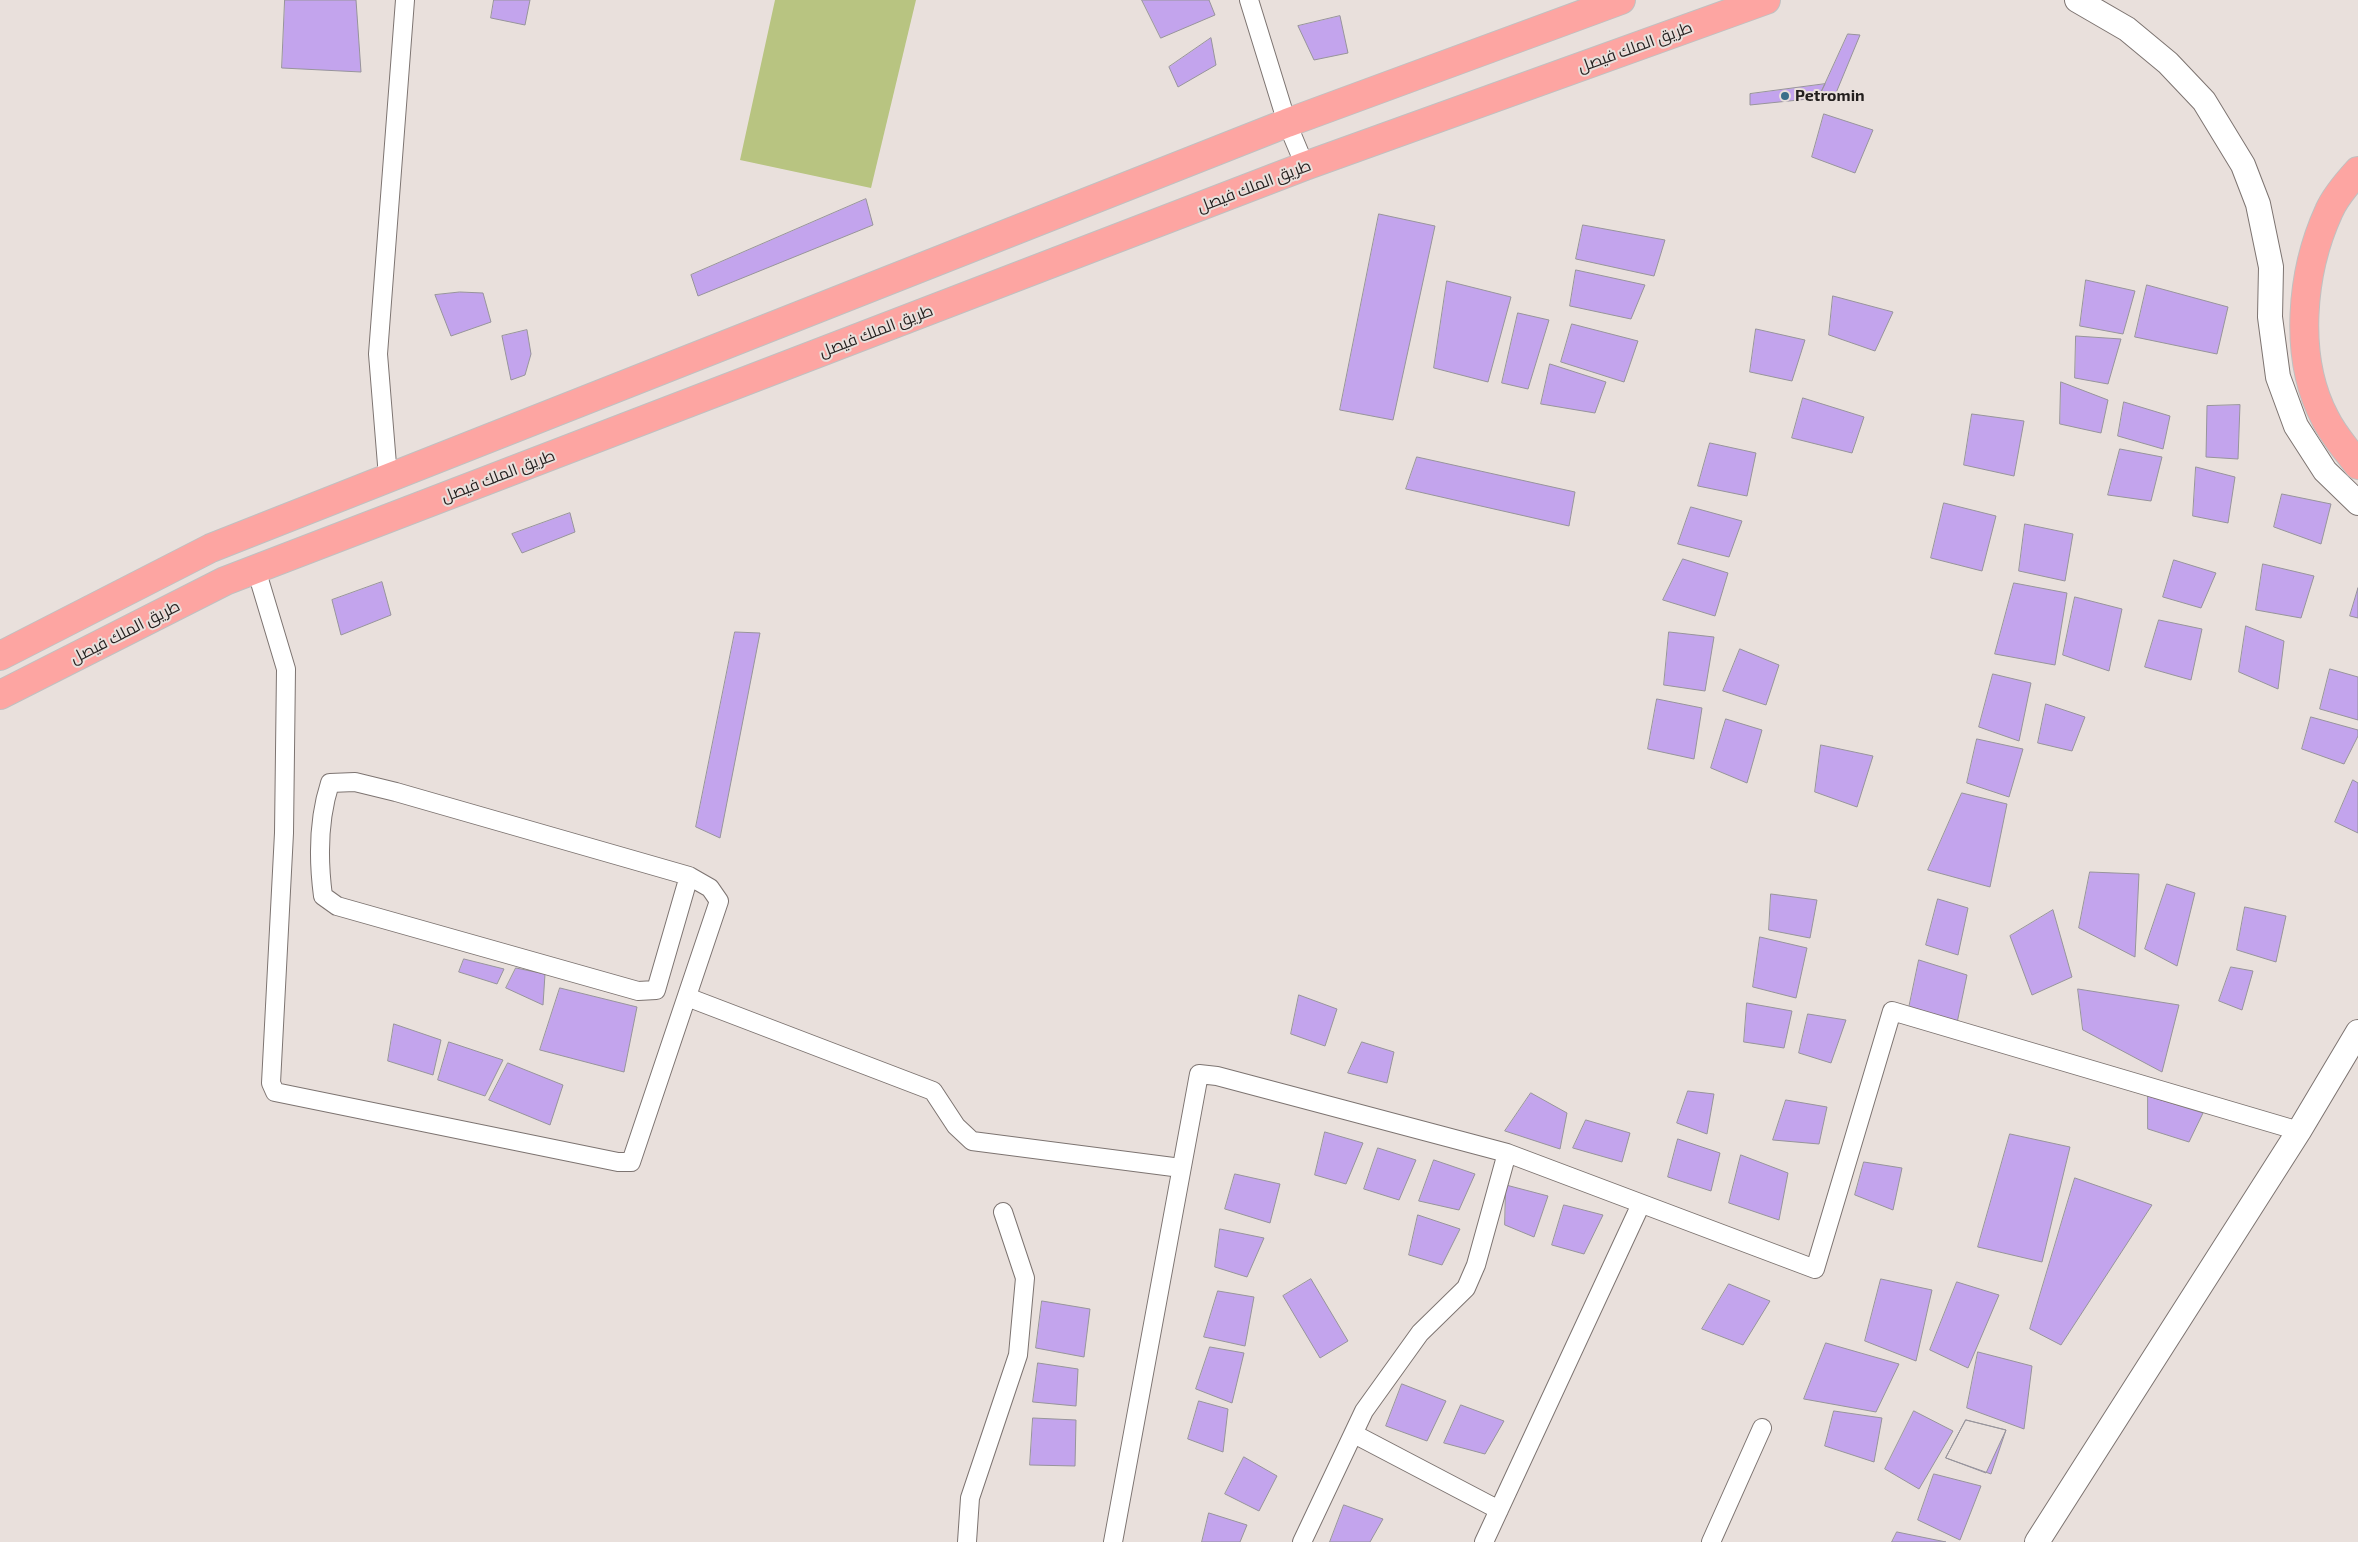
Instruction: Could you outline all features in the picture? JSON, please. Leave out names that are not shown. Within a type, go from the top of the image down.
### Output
[{"type":"main road","points":[[0,656],[211,548],[1287,123],[1621,0]]},
{"type":"main road","name":"طريق الملك فيصل","points":[[0,695],[225,582],[1305,166],[1766,0]]},
{"type":"main road","points":[[2358,171],[2329,209],[2311,260],[2305,336],[2309,378],[2325,419],[2358,465]]},
{"type":"street","points":[[388,477],[378,354],[405,0]]},
{"type":"street","points":[[1249,0],[1287,123],[1305,166]]},
{"type":"street","points":[[2077,0],[2127,29],[2168,63],[2204,102],[2243,165],[2258,204],[2271,267],[2270,317],[2278,377],[2296,426],[2325,471],[2358,503]]},
{"type":"street","points":[[256,570],[286,669],[284,833],[271,1083],[275,1092],[534,1146],[618,1162],[631,1162],[719,901],[710,888],[689,876],[355,782],[330,783],[322,809],[319,871],[323,896],[336,906],[638,991],[656,990],[689,876]]},
{"type":"street","points":[[687,997],[933,1091],[956,1126],[972,1141],[1182,1168]]},
{"type":"street","points":[[1113,1542],[1199,1074],[1217,1076],[1507,1153],[1814,1269],[1892,1011],[2298,1131]]},
{"type":"street","points":[[2037,1542],[2298,1131],[2358,1032]]},
{"type":"street","points":[[1302,1542],[1364,1411],[1420,1333],[1466,1288],[1476,1265],[1507,1153]]},
{"type":"street","points":[[1484,1542],[1641,1204]]},
{"type":"street","points":[[967,1542],[970,1498],[1018,1355],[1025,1278],[1003,1212]]},
{"type":"street","points":[[1711,1542],[1762,1428]]},
{"type":"street","points":[[1354,1434],[1499,1510]]},
{"type":"green space","points":[[775,0],[916,0],[871,188],[740,160]]},
{"type":"building","points":[[285,0],[356,0],[361,72],[282,68]]},
{"type":"building","points":[[494,0],[530,0],[525,25],[491,18]]},
{"type":"building","points":[[1142,0],[1209,0],[1215,15],[1161,38]]},
{"type":"building","points":[[1340,16],[1348,53],[1314,60],[1298,26]]},
{"type":"building","points":[[1848,34],[1860,35],[1836,93],[1821,93]]},
{"type":"building","points":[[1211,38],[1216,65],[1178,87],[1169,67]]},
{"type":"building","name":"Petromin","points":[[1825,84],[1818,98],[1750,105],[1750,94]]},
{"type":"building","points":[[1824,114],[1873,130],[1855,173],[1812,157]]},
{"type":"building","points":[[866,199],[873,225],[698,296],[691,275]]},
{"type":"building","points":[[1379,214],[1435,226],[1393,420],[1340,410]]},
{"type":"building","points":[[1583,225],[1665,240],[1654,276],[1576,259]]},
{"type":"building","points":[[1576,270],[1645,285],[1631,319],[1570,306]]},
{"type":"building","points":[[2086,280],[2135,291],[2123,334],[2080,326]]},
{"type":"building","points":[[1447,281],[1511,297],[1488,382],[1434,368]]},
{"type":"building","points":[[2147,285],[2228,307],[2217,354],[2135,337]]},
{"type":"building","points":[[460,292],[483,293],[491,322],[451,336],[435,295]]},
{"type":"building","points":[[1833,296],[1893,312],[1875,351],[1829,335]]},
{"type":"building","points":[[1518,313],[1549,320],[1528,389],[1502,383]]},
{"type":"building","points":[[1572,324],[1638,341],[1624,382],[1561,362]]},
{"type":"building","points":[[1756,329],[1805,340],[1792,381],[1750,372]]},
{"type":"building","points":[[527,330],[531,354],[525,375],[511,380],[502,336]]},
{"type":"building","points":[[2076,336],[2121,339],[2108,384],[2075,378]]},
{"type":"building","points":[[1550,364],[1606,382],[1595,413],[1541,404]]},
{"type":"building","points":[[2061,382],[2108,400],[2101,433],[2060,424]]},
{"type":"building","points":[[1803,398],[1864,417],[1852,453],[1792,438]]},
{"type":"building","points":[[2124,402],[2170,416],[2163,449],[2118,436]]},
{"type":"building","points":[[2240,405],[2238,459],[2206,457],[2207,406]]},
{"type":"building","points":[[1972,414],[2024,421],[2014,476],[1964,465]]},
{"type":"building","points":[[1710,443],[1756,453],[1747,496],[1698,486]]},
{"type":"building","points":[[2120,449],[2162,457],[2151,501],[2108,495]]},
{"type":"building","points":[[1417,457],[1575,492],[1569,526],[1406,489]]},
{"type":"building","points":[[2196,467],[2235,477],[2228,523],[2193,516]]},
{"type":"building","points":[[2282,494],[2331,504],[2321,544],[2274,527]]},
{"type":"building","points":[[1944,503],[1996,516],[1982,571],[1931,558]]},
{"type":"building","points":[[1691,507],[1742,521],[1729,557],[1678,544]]},
{"type":"building","points":[[570,513],[575,532],[522,553],[512,534]]},
{"type":"building","points":[[2025,524],[2073,534],[2065,581],[2019,571]]},
{"type":"building","points":[[1683,559],[1728,573],[1715,616],[1663,600]]},
{"type":"building","points":[[2174,560],[2216,573],[2201,608],[2163,597]]},
{"type":"building","points":[[2263,564],[2314,576],[2301,618],[2256,610]]},
{"type":"building","points":[[382,582],[391,615],[341,635],[332,600]]},
{"type":"building","points":[[2014,583],[2067,593],[2055,665],[1995,654]]},
{"type":"building","points":[[2358,588],[2358,618],[2350,616]]},
{"type":"building","points":[[2075,597],[2122,609],[2109,671],[2063,655]]},
{"type":"building","points":[[2159,620],[2202,629],[2191,680],[2145,667]]},
{"type":"building","points":[[2246,626],[2284,641],[2278,689],[2239,672]]},
{"type":"building","points":[[735,632],[760,633],[720,838],[696,827]]},
{"type":"building","points":[[1669,632],[1714,637],[1705,691],[1664,685]]},
{"type":"building","points":[[1740,649],[1779,665],[1766,705],[1723,691]]},
{"type":"building","points":[[2330,669],[2358,677],[2358,720],[2320,709]]},
{"type":"building","points":[[1993,674],[2031,683],[2019,741],[1979,727]]},
{"type":"building","points":[[1657,699],[1702,708],[1694,759],[1648,749]]},
{"type":"building","points":[[2046,704],[2085,717],[2072,751],[2038,743]]},
{"type":"building","points":[[2311,717],[2358,730],[2358,736],[2344,764],[2302,749]]},
{"type":"building","points":[[1726,719],[1762,730],[1747,783],[1711,768]]},
{"type":"building","points":[[1977,739],[2023,749],[2009,797],[1967,783]]},
{"type":"building","points":[[1821,745],[1873,756],[1857,807],[1815,792]]},
{"type":"building","points":[[2353,780],[2358,783],[2358,833],[2335,822]]},
{"type":"building","points":[[1962,793],[2007,804],[1990,887],[1928,870]]},
{"type":"building","points":[[2090,872],[2139,874],[2135,957],[2079,928]]},
{"type":"building","points":[[2167,884],[2195,893],[2177,966],[2145,949]]},
{"type":"building","points":[[1771,894],[1817,900],[1810,938],[1769,930]]},
{"type":"building","points":[[1938,899],[1968,908],[1958,955],[1926,945]]},
{"type":"building","points":[[2245,907],[2286,916],[2276,962],[2237,950]]},
{"type":"building","points":[[2053,910],[2072,977],[2032,995],[2010,936]]},
{"type":"building","points":[[1760,937],[1807,948],[1796,998],[1753,987]]},
{"type":"building","points":[[464,959],[504,969],[497,984],[459,972]]},
{"type":"building","points":[[1919,960],[1967,975],[1957,1023],[1909,1008]]},
{"type":"building","points":[[2231,967],[2253,971],[2242,1010],[2219,1001]]},
{"type":"building","points":[[516,968],[545,974],[543,1005],[506,988]]},
{"type":"building","points":[[560,988],[637,1007],[624,1072],[540,1050]]},
{"type":"building","points":[[2078,989],[2179,1005],[2162,1072],[2083,1030]]},
{"type":"building","points":[[1299,995],[1337,1009],[1325,1046],[1291,1034]]},
{"type":"building","points":[[1747,1003],[1792,1011],[1784,1048],[1744,1042]]},
{"type":"building","points":[[1808,1014],[1846,1020],[1831,1063],[1799,1053]]},
{"type":"building","points":[[394,1024],[441,1040],[433,1075],[388,1061]]},
{"type":"building","points":[[449,1042],[503,1060],[485,1096],[438,1080]]},
{"type":"building","points":[[1362,1042],[1394,1052],[1387,1083],[1348,1073]]},
{"type":"building","points":[[508,1063],[563,1085],[550,1125],[489,1100]]},
{"type":"building","points":[[1688,1091],[1714,1094],[1707,1134],[1677,1123]]},
{"type":"building","points":[[1531,1093],[1567,1113],[1560,1149],[1505,1131]]},
{"type":"building","points":[[2148,1096],[2203,1113],[2189,1142],[2148,1129]]},
{"type":"building","points":[[1786,1100],[1827,1107],[1819,1144],[1773,1140]]},
{"type":"building","points":[[1586,1120],[1630,1133],[1622,1162],[1573,1148]]},
{"type":"building","points":[[1325,1132],[1363,1143],[1346,1184],[1315,1175]]},
{"type":"building","points":[[2010,1134],[2070,1147],[2042,1262],[1978,1247]]},
{"type":"building","points":[[1678,1139],[1720,1153],[1711,1191],[1668,1177]]},
{"type":"building","points":[[1378,1148],[1416,1160],[1399,1200],[1364,1189]]},
{"type":"building","points":[[1741,1155],[1788,1173],[1779,1220],[1729,1203]]},
{"type":"building","points":[[1434,1160],[1475,1174],[1459,1210],[1419,1201]]},
{"type":"building","points":[[1864,1162],[1902,1168],[1893,1210],[1855,1195]]},
{"type":"building","points":[[1235,1174],[1280,1184],[1270,1223],[1225,1209]]},
{"type":"building","points":[[2075,1178],[2152,1205],[2061,1345],[2030,1329]]},
{"type":"building","points":[[1506,1185],[1548,1196],[1534,1237],[1505,1225]]},
{"type":"building","points":[[1564,1205],[1603,1215],[1584,1254],[1552,1245]]},
{"type":"building","points":[[1418,1215],[1460,1229],[1442,1265],[1409,1255]]},
{"type":"building","points":[[1220,1229],[1264,1238],[1247,1277],[1215,1267]]},
{"type":"building","points":[[1311,1279],[1348,1341],[1320,1358],[1283,1296]]},
{"type":"building","points":[[1881,1279],[1932,1290],[1916,1361],[1865,1341]]},
{"type":"building","points":[[1957,1282],[1999,1295],[1968,1368],[1930,1350]]},
{"type":"building","points":[[1729,1284],[1770,1301],[1743,1345],[1702,1329]]},
{"type":"building","points":[[1218,1291],[1254,1297],[1245,1346],[1204,1337]]},
{"type":"building","points":[[1042,1301],[1090,1309],[1084,1357],[1036,1348]]},
{"type":"building","points":[[1826,1343],[1899,1364],[1876,1412],[1804,1399]]},
{"type":"building","points":[[1210,1347],[1244,1353],[1232,1403],[1196,1389]]},
{"type":"building","points":[[1978,1352],[2032,1366],[2024,1429],[1967,1408]]},
{"type":"building","points":[[1038,1363],[1078,1369],[1076,1406],[1033,1402]]},
{"type":"building","points":[[1402,1384],[1446,1401],[1427,1441],[1386,1426]]},
{"type":"building","points":[[1199,1401],[1228,1409],[1223,1452],[1188,1439]]},
{"type":"building","points":[[1461,1405],[1504,1421],[1485,1454],[1444,1443]]},
{"type":"building","points":[[1834,1411],[1882,1418],[1874,1462],[1825,1446]]},
{"type":"building","points":[[1914,1411],[1953,1431],[1919,1489],[1885,1469]]},
{"type":"building","points":[[1033,1418],[1076,1420],[1075,1466],[1030,1465]]},
{"type":"building","points":[[1966,1420],[2006,1430],[1991,1474],[1946,1458]]},
{"type":"building","points":[[1966,1420],[2006,1430],[1986,1473],[1946,1458]]},
{"type":"building","points":[[1244,1457],[1277,1476],[1259,1511],[1225,1494]]},
{"type":"building","points":[[1934,1474],[1981,1486],[1960,1540],[1918,1520]]},
{"type":"building","points":[[1344,1505],[1383,1519],[1370,1542],[1330,1542]]},
{"type":"building","points":[[1209,1513],[1247,1525],[1240,1542],[1202,1542]]},
{"type":"building","points":[[1897,1532],[1946,1542],[1892,1542]]},
{"type":"place","name":"Petromin","points":[[1785,96]]}]
